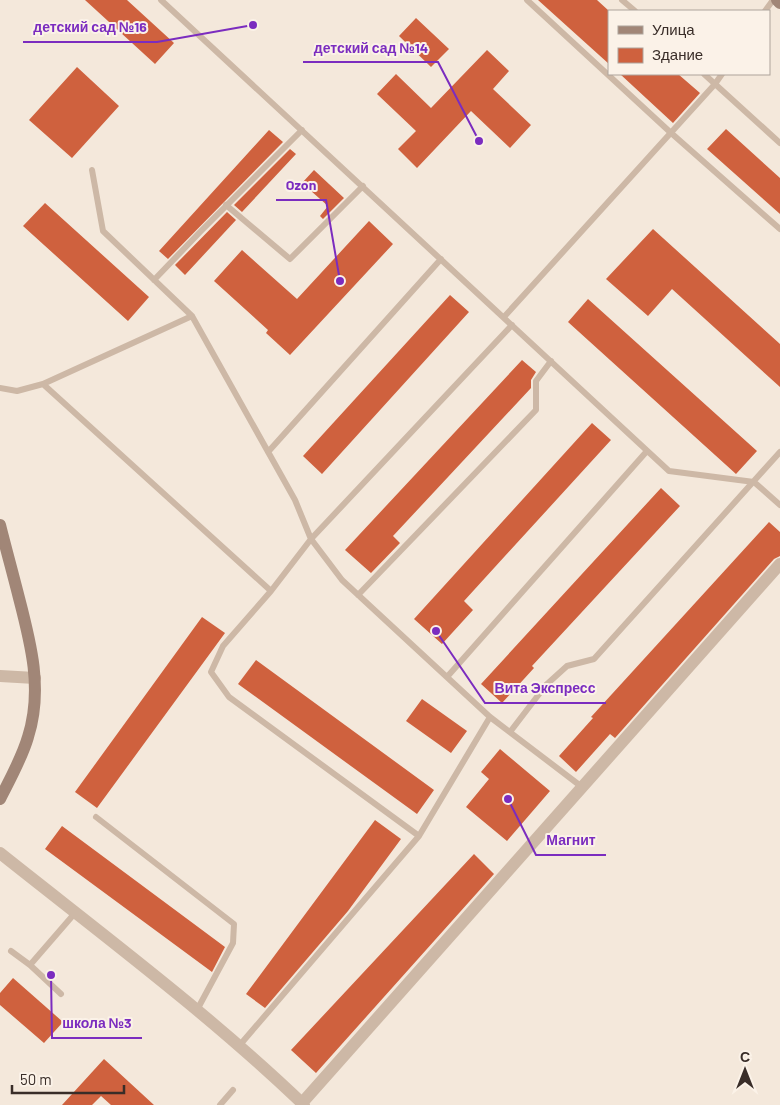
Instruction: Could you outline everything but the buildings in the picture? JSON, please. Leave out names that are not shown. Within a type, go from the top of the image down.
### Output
[{"type":"street","points":[[775,0],[780,3]]},
{"type":"street","points":[[0,525],[30,642],[35,678],[34,706],[28,736],[0,799]]},
{"type":"street","points":[[0,853],[197,1010],[302,1104],[780,564]]},
{"type":"street","points":[[0,676],[35,678]]},
{"type":"lane","points":[[161,0],[668,471],[754,482],[780,505]]},
{"type":"lane","points":[[527,0],[608,75]]},
{"type":"lane","points":[[622,0],[634,10]]},
{"type":"lane","points":[[766,10],[775,0]]},
{"type":"lane","points":[[608,75],[780,229]]},
{"type":"lane","points":[[705,75],[780,143]]},
{"type":"lane","points":[[504,317],[721,75]]},
{"type":"lane","points":[[154,280],[302,130]]},
{"type":"lane","points":[[92,170],[103,231],[192,316],[295,500],[311,539],[342,580],[490,717],[582,787]]},
{"type":"lane","points":[[226,205],[290,259],[363,186]]},
{"type":"lane","points":[[268,452],[441,260]]},
{"type":"lane","points":[[0,388],[17,391],[43,384],[192,316]]},
{"type":"lane","points":[[419,836],[229,697],[211,672],[223,646],[271,591],[311,539],[512,325]]},
{"type":"lane","points":[[358,595],[536,410],[536,381],[551,361]]},
{"type":"lane","points":[[43,384],[271,591]]},
{"type":"lane","points":[[447,677],[647,452]]},
{"type":"lane","points":[[510,732],[546,685],[560,672],[567,666],[594,659],[780,452]]},
{"type":"lane","points":[[239,1046],[419,836],[490,717]]},
{"type":"lane","points":[[96,817],[234,924],[233,943],[197,1010]]},
{"type":"lane","points":[[30,965],[75,913]]},
{"type":"lane","points":[[11,951],[30,965],[61,994]]},
{"type":"lane","points":[[220,1105],[233,1090]]},
{"type":"place","name":"детский сад №16","points":[[253,25]]},
{"type":"place","name":"детский сад №14","points":[[479,141]]},
{"type":"place","name":"Ozon","points":[[340,281]]},
{"type":"place","name":"Вита Экспресс","points":[[436,631]]},
{"type":"place","name":"Магнит","points":[[508,799]]},
{"type":"place","name":"школа №3","points":[[51,975]]}]
